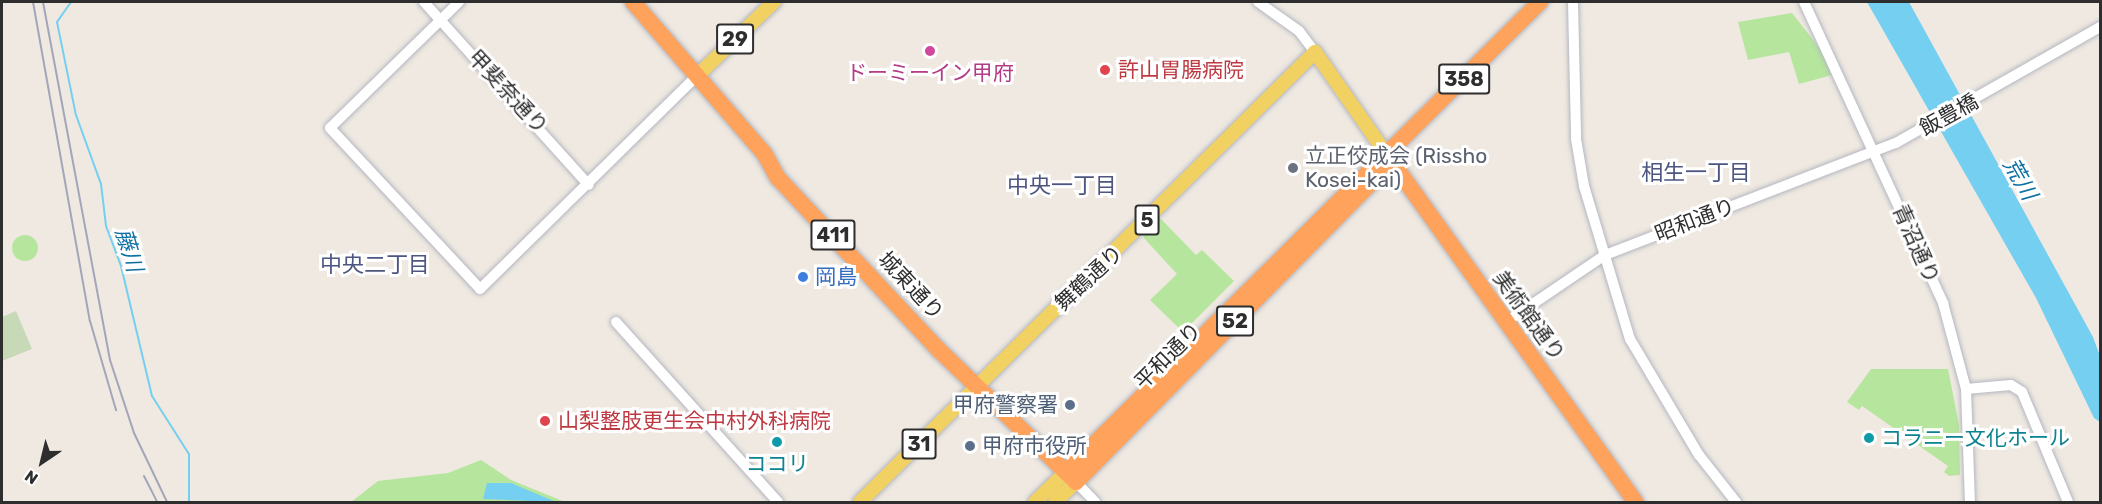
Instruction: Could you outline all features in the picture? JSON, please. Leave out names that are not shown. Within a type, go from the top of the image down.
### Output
[{"type":"highway","name":"城東通り","points":[[633,2],[764,153],[778,178],[978,387],[1071,477]]},
{"type":"highway","name":"平和通り","points":[[1071,477],[1373,181],[1387,155],[1540,2]]},
{"type":"highway","name":"美術館通り","points":[[1387,155],[1635,502]]},
{"type":"main road","name":"29","points":[[697,76],[774,2]]},
{"type":"main road","points":[[1315,52],[1387,155]]},
{"type":"main road","name":"舞鶴通り","points":[[860,502],[1315,52]]},
{"type":"main road","points":[[1035,502],[1071,477]]},
{"type":"main road","points":[[1055,502],[1071,477]]},
{"type":"street","name":"甲斐奈通り","points":[[424,2],[589,184]]},
{"type":"street","points":[[459,2],[330,128],[480,289],[697,76]]},
{"type":"street","points":[[1258,2],[1299,31],[1315,52]]},
{"type":"street","points":[[1573,2],[1576,139],[1584,186],[1630,339],[1651,380],[1736,502]]},
{"type":"street","name":"青沼通り","points":[[1804,2],[1875,151],[1943,303],[1966,389],[1970,502]]},
{"type":"street","name":"飯豊橋","points":[[1896,143],[2001,86],[2100,27]]},
{"type":"street","name":"昭和通り","points":[[1506,322],[1605,255],[1896,143]]},
{"type":"street","points":[[616,322],[778,502]]},
{"type":"street","points":[[1966,389],[2011,385],[2022,393],[2068,502]]},
{"type":"street","points":[[1071,477],[1095,502]]},
{"type":"green space","points":[[1792,13],[1824,54],[1832,75],[1799,84],[1789,52],[1748,60],[1738,22]]},
{"type":"green space","points":[[1159,217],[1196,255],[1202,250],[1234,281],[1183,332],[1150,300],[1177,274],[1143,237]]},
{"type":"green space","points":[[25,235],[34,239],[38,248],[34,257],[25,261],[16,257],[12,248],[16,239]]},
{"type":"green space","points":[[16,311],[32,349],[2,361],[2,317]]},
{"type":"green space","points":[[1871,369],[1948,369],[1959,425],[1960,475],[1949,476],[1944,472],[1948,466],[1862,406],[1859,410],[1847,402]]},
{"type":"green space","points":[[481,460],[511,480],[565,502],[351,502],[378,481],[448,473]]},
{"type":"water","points":[[1867,2],[1909,2],[2093,337],[2100,356],[2100,422],[2094,418],[2036,298]]},
{"type":"water","points":[[487,483],[511,483],[556,502],[483,499]]},
{"type":"waterway","name":"藤川","points":[[71,2],[57,22],[76,115],[101,184],[106,226],[121,266],[152,396],[189,454],[189,502]]},
{"type":"railway","points":[[33,2],[90,321],[116,410]]},
{"type":"railway","points":[[43,2],[110,360],[134,433],[167,502]]},
{"type":"railway","points":[[144,476],[157,502]]},
{"type":"place","name":"ドーミーイン甲府","points":[[930,51]]},
{"type":"place","name":"許山胃腸病院","points":[[1105,70]]},
{"type":"place","name":"立正佼成会 (Rissho Kosei-kai)","points":[[1293,168]]},
{"type":"place","name":"岡島","points":[[803,277]]},
{"type":"place","name":"甲府警察署","points":[[1070,405]]},
{"type":"place","name":"山梨整肢更生会中村外科病院","points":[[545,421]]},
{"type":"place","name":"コラニー文化ホール","points":[[1869,438]]},
{"type":"place","name":"ココリ","points":[[777,442]]},
{"type":"place","name":"甲府市役所","points":[[970,446]]},
{"type":"district","name":"相生一丁目","points":[[1696,173]]},
{"type":"district","name":"中央一丁目","points":[[1062,186]]},
{"type":"district","name":"中央二丁目","points":[[375,265]]},
{"type":"water label","name":"荒川","points":[[2020,179]]}]
